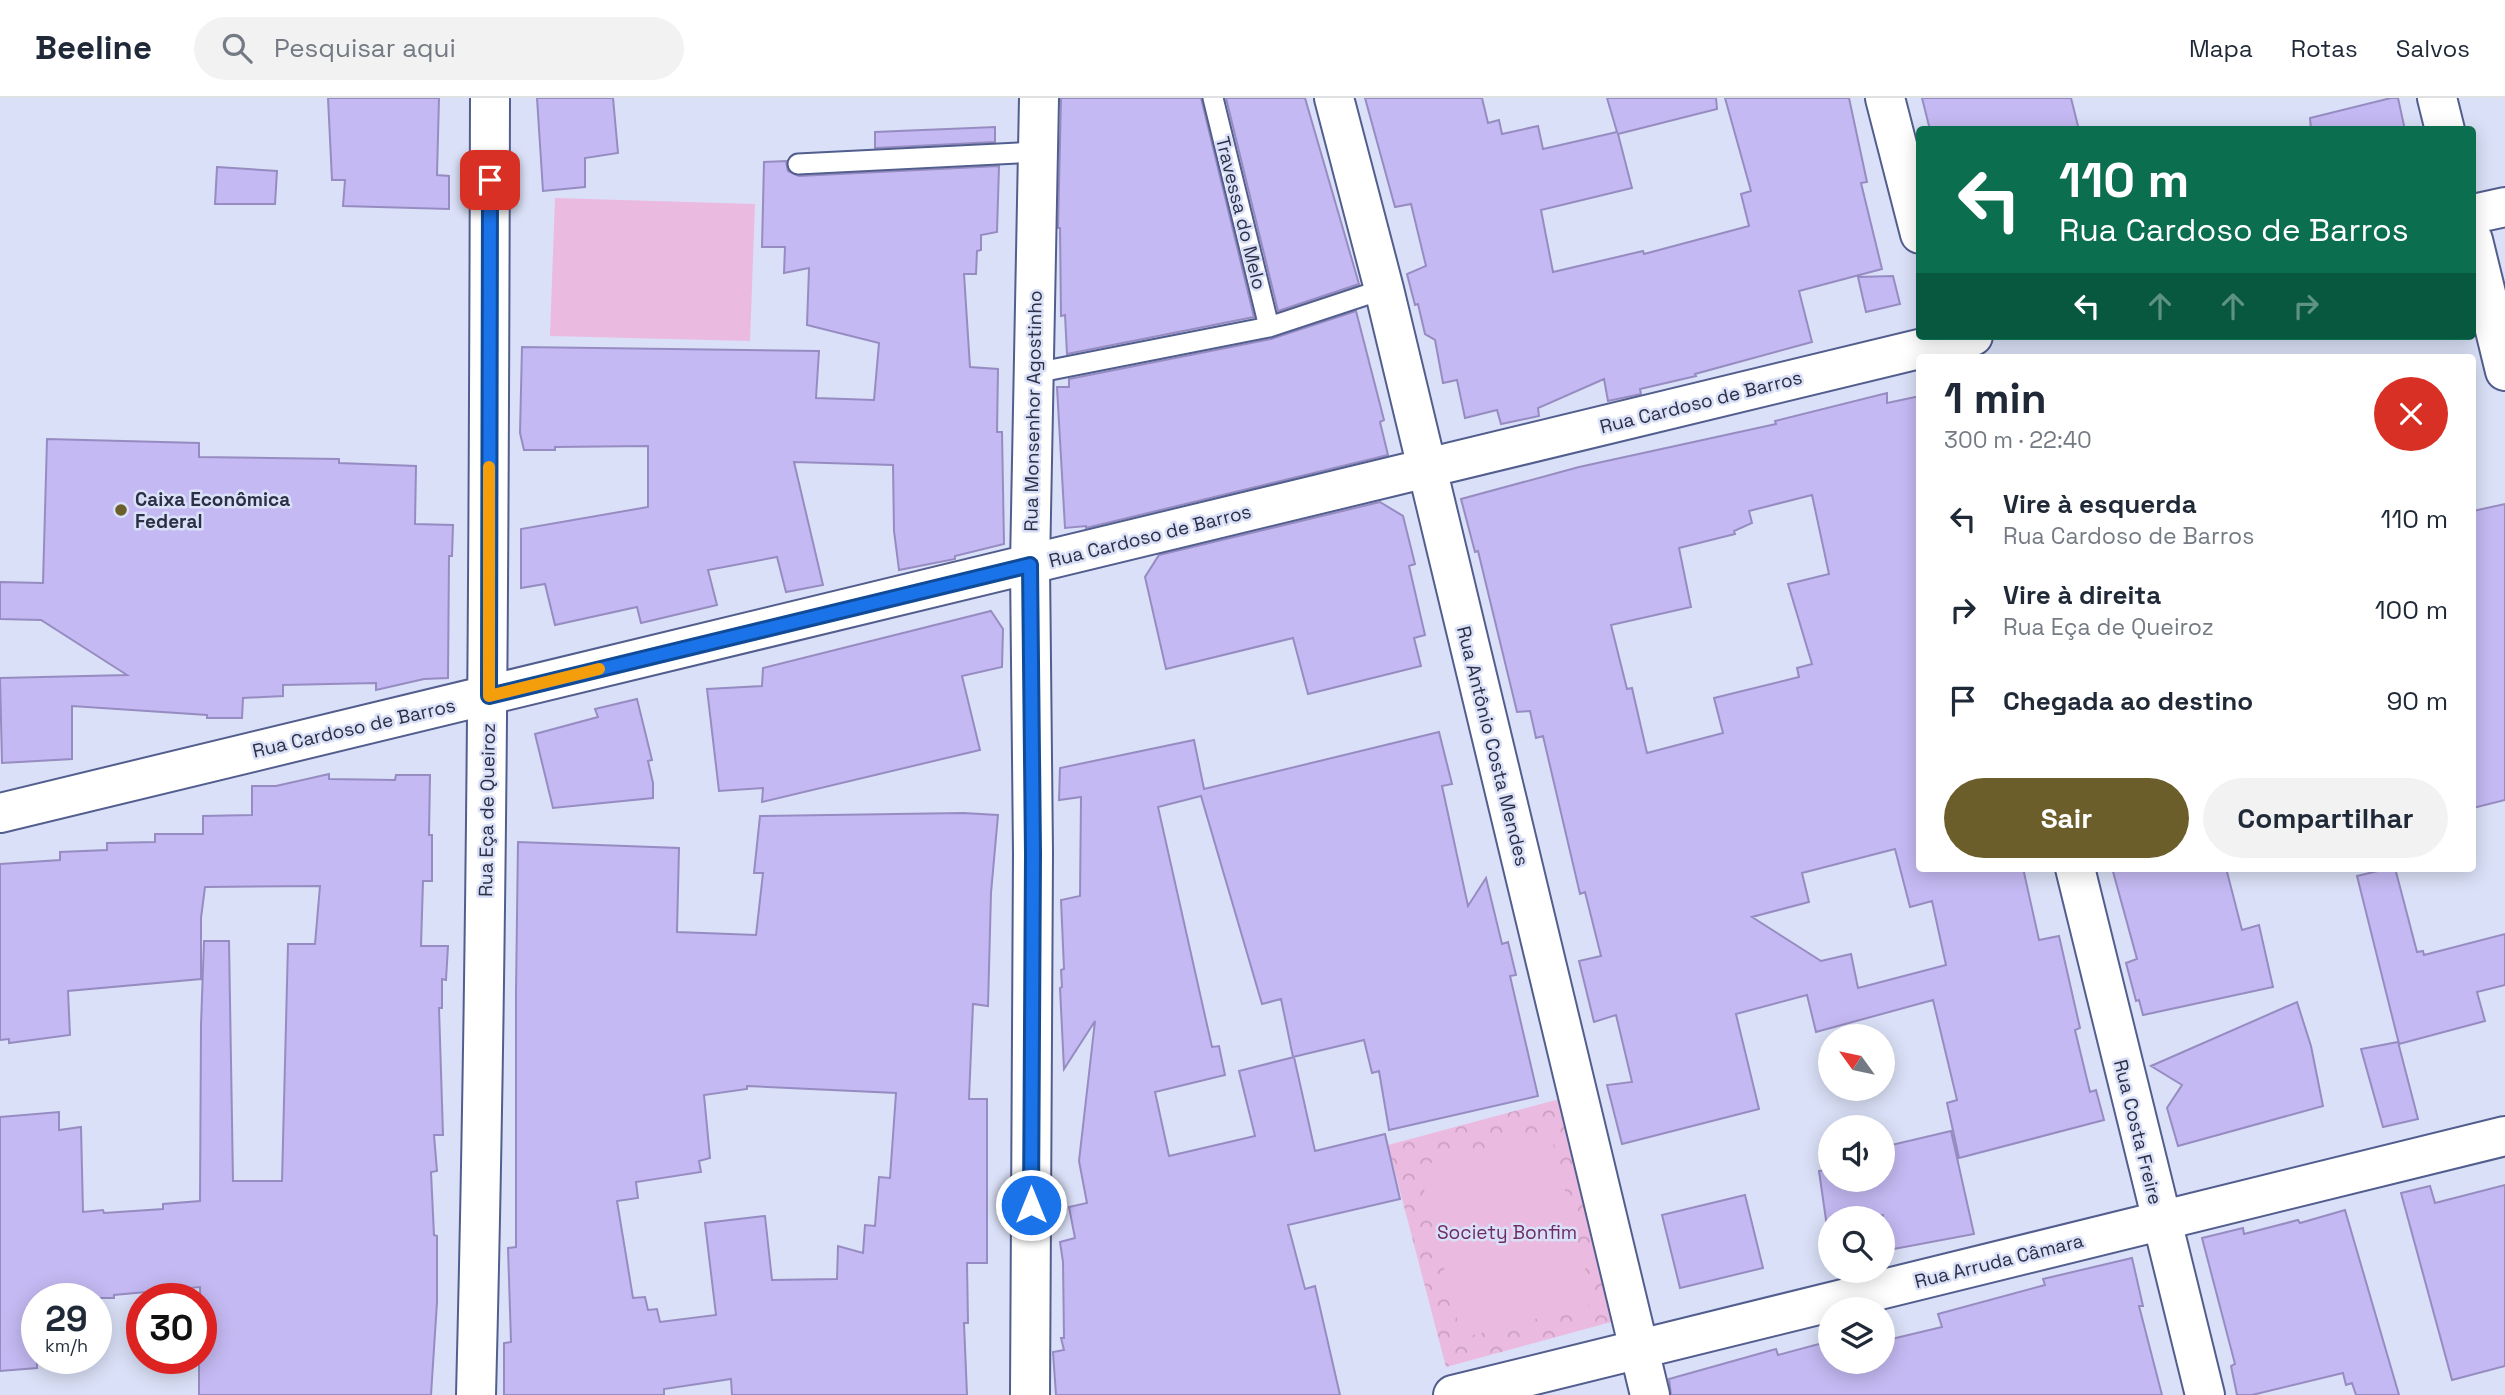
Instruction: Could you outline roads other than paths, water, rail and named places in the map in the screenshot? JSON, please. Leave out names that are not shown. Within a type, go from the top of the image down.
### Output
[{"type":"street","name":"Rua Eça de Queiroz","points":[[476,1395],[489,696],[490,98]]},
{"type":"street","name":"Rua Monsenhor Agostinho","points":[[1030,1395],[1033,853],[1030,565],[1039,98]]},
{"type":"street","name":"Rua Antônio Costa Mendes","points":[[1334,98],[1384,289],[1650,1395]]},
{"type":"street","points":[[1885,98],[1916,218]]},
{"type":"street","points":[[2437,98],[2444,126]]},
{"type":"street","points":[[2476,213],[2505,206]]},
{"type":"street","points":[[2476,252],[2505,371]]},
{"type":"street","name":"Rua Cardoso de Barros","points":[[0,813],[1954,343]]},
{"type":"street","name":"Rua Costa Freire","points":[[2076,872],[2204,1395]]},
{"type":"street","name":"Rua Arruda Câmara","points":[[1453,1395],[2505,1136]]},
{"type":"lane","name":"Travessa do Melo","points":[[1213,98],[1269,327]]},
{"type":"lane","points":[[798,164],[1038,152]]},
{"type":"lane","points":[[1035,373],[1269,327],[1384,289]]},
{"type":"place","name":"Caixa Econômica Federal","points":[[121,510]]},
{"type":"park label","name":"Society Bonfim","points":[[1507,1232]]}]
